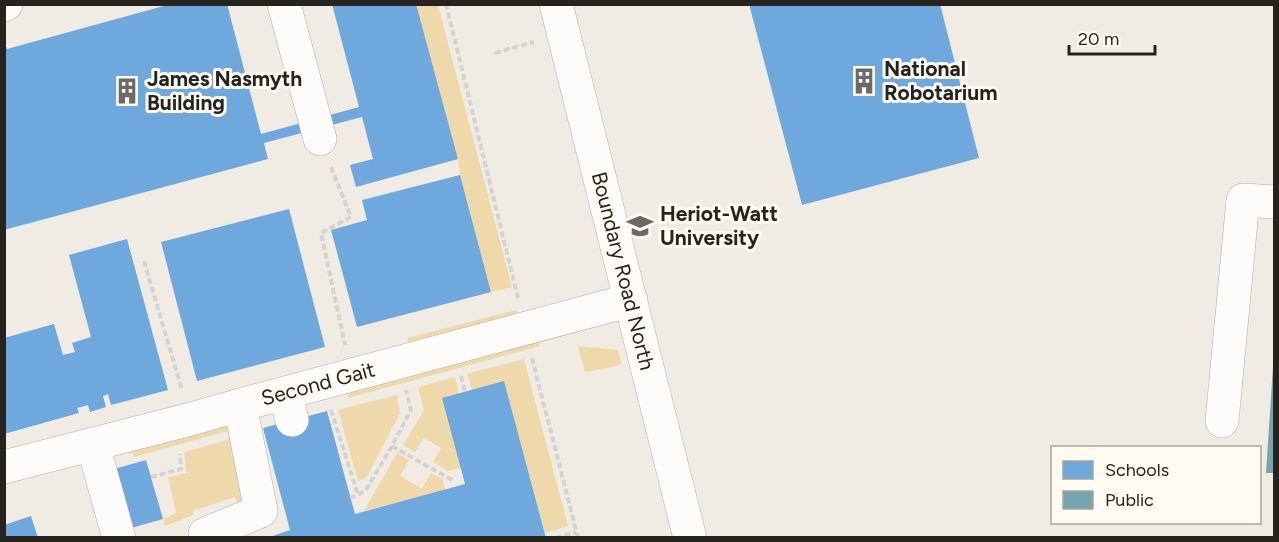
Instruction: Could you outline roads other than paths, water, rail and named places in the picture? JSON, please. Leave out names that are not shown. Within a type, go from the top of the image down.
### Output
[{"type":"street","points":[[284,4],[320,139]]},
{"type":"street","name":"Boundary Road North","points":[[556,4],[690,537]]},
{"type":"street","points":[[1222,421],[1243,200],[1275,202]]},
{"type":"street","name":"Second Gait","points":[[4,467],[93,445],[185,433],[240,405],[288,407],[352,375],[631,300]]},
{"type":"street","points":[[205,534],[261,511],[240,405]]},
{"type":"street","points":[[93,445],[119,537]]},
{"type":"place","name":"National Robotarium","points":[[864,81]]},
{"type":"place","name":"James Nasmyth Building","points":[[127,91]]},
{"type":"place","name":"Heriot-Watt University","points":[[640,226]]}]
